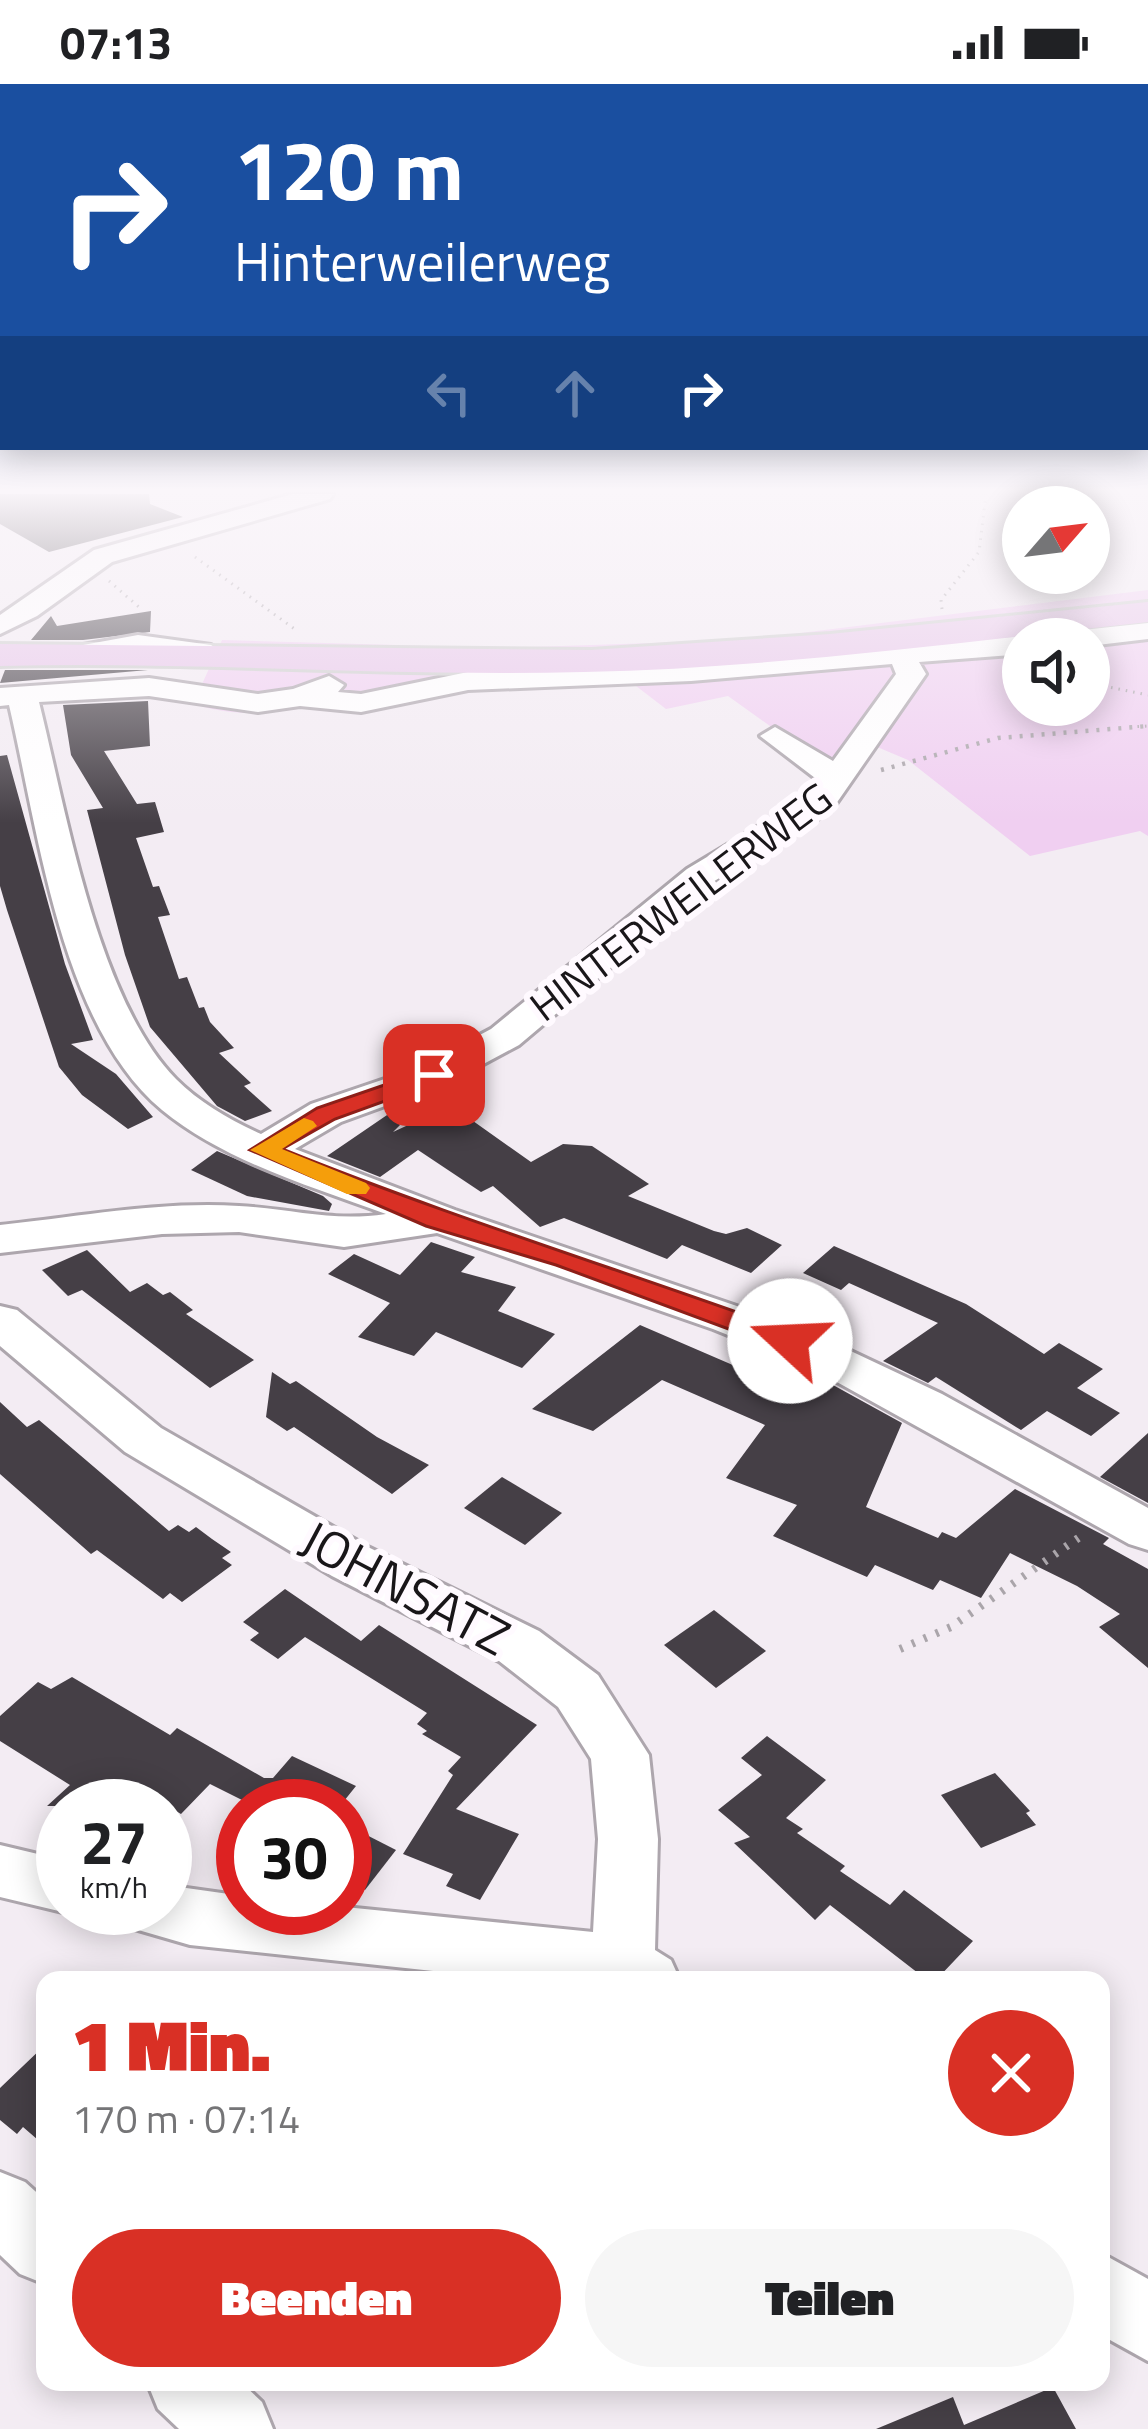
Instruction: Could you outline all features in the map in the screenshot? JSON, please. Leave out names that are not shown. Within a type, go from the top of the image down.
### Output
[{"type":"main road","points":[[5,664],[82,653],[211,654],[320,669],[692,656],[1148,612]]},
{"type":"street","points":[[39,603],[26,614],[5,664],[93,964],[122,1038],[160,1087],[218,1130],[435,1220],[565,1259],[790,1341],[1130,1522]]},
{"type":"street","points":[[1110,635],[1148,631]]},
{"type":"street","points":[[5,664],[254,706],[320,669],[361,703],[468,682],[904,658],[1002,647]]},
{"type":"street","name":"HINTERWEILERWEG","points":[[262,1150],[326,1113],[434,1075],[505,1037],[699,876],[803,815],[837,783],[911,674],[904,658]]},
{"type":"street","points":[[775,736],[837,783]]},
{"type":"street","points":[[0,1239],[162,1220],[239,1220],[344,1234],[435,1220]]},
{"type":"street","name":"JOHNSATZ","points":[[0,1322],[143,1440],[351,1562],[519,1646],[578,1691],[620,1754],[636,1971]]},
{"type":"street","points":[[0,1870],[36,1879]]},
{"type":"street","points":[[192,1918],[628,1971]]},
{"type":"street","points":[[0,2206],[36,2240]]},
{"type":"street","points":[[1110,2297],[1148,2324]]},
{"type":"street","points":[[195,2391],[235,2429]]},
{"type":"path","points":[[135,603],[140,608]]},
{"type":"path","points":[[246,603],[320,669]]},
{"type":"path","points":[[942,603],[946,616]]},
{"type":"path","points":[[1110,687],[1148,695]]},
{"type":"path","points":[[837,783],[998,738],[1148,726]]},
{"type":"path","points":[[899,1649],[951,1627],[1130,1522]]},
{"type":"shaded area","points":[[1039,603],[1148,603],[1148,836],[1140,831],[1030,856],[908,760],[863,741],[841,777],[728,696],[666,709],[623,676],[275,712],[215,710],[193,704],[222,640],[503,648],[743,640]]},
{"type":"building","points":[[151,611],[150,632],[31,640],[51,616],[57,626]]},
{"type":"building","points":[[5,670],[148,670],[0,683]]},
{"type":"building","points":[[148,701],[150,746],[104,751],[137,804],[155,802],[164,832],[136,838],[153,887],[159,886],[170,915],[158,917],[179,979],[187,977],[199,1008],[204,1007],[210,1022],[234,1048],[219,1053],[251,1083],[244,1086],[272,1111],[245,1121],[217,1106],[150,1027],[125,955],[87,810],[103,808],[71,755],[63,705]]},
{"type":"building","points":[[7,755],[65,964],[93,1040],[71,1044],[116,1074],[153,1117],[128,1129],[82,1095],[59,1067],[7,910],[0,886],[0,756]]},
{"type":"building","points":[[469,1097],[476,1109],[466,1116],[531,1162],[563,1144],[592,1146],[649,1184],[628,1196],[714,1231],[726,1234],[747,1228],[782,1245],[751,1273],[682,1245],[667,1259],[564,1218],[540,1227],[493,1186],[481,1192],[418,1150],[380,1177],[327,1156],[390,1113],[400,1125],[393,1132]]},
{"type":"building","points":[[217,1151],[323,1196],[332,1204],[329,1211],[247,1196],[191,1170]]},
{"type":"building","points":[[431,1242],[475,1257],[461,1272],[516,1287],[498,1311],[555,1334],[522,1368],[436,1332],[414,1356],[358,1337],[390,1303],[328,1274],[354,1254],[400,1275]]},
{"type":"building","points":[[834,1246],[966,1304],[1044,1354],[1059,1343],[1103,1369],[1077,1388],[1120,1413],[1091,1436],[1047,1411],[1021,1430],[936,1377],[928,1383],[883,1361],[938,1323],[849,1283],[841,1290],[803,1273]]},
{"type":"building","points":[[87,1250],[130,1292],[147,1283],[163,1295],[170,1292],[193,1310],[186,1314],[254,1360],[210,1388],[82,1290],[68,1296],[42,1270]]},
{"type":"building","points":[[640,1325],[791,1390],[803,1374],[833,1385],[902,1423],[866,1507],[938,1538],[942,1532],[956,1538],[1015,1489],[1109,1538],[1103,1544],[1148,1569],[1148,1668],[1099,1627],[1120,1614],[1077,1586],[1010,1553],[981,1598],[940,1580],[933,1590],[875,1565],[867,1577],[773,1536],[797,1505],[726,1478],[765,1425],[662,1380],[593,1431],[532,1409]]},
{"type":"building","points":[[272,1372],[290,1384],[296,1381],[377,1437],[429,1465],[392,1494],[294,1427],[287,1431],[266,1417]]},
{"type":"building","points":[[0,1402],[27,1427],[39,1420],[169,1531],[178,1525],[189,1532],[196,1527],[231,1552],[222,1558],[232,1565],[182,1602],[170,1593],[163,1599],[97,1550],[91,1554],[0,1474]]},
{"type":"building","points":[[1148,1433],[1148,1503],[1100,1477]]},
{"type":"building","points":[[502,1477],[562,1513],[525,1545],[464,1508]]},
{"type":"building","points":[[285,1589],[361,1641],[379,1625],[537,1725],[456,1809],[519,1834],[480,1900],[446,1886],[453,1874],[403,1854],[453,1775],[448,1771],[461,1757],[422,1734],[427,1731],[417,1724],[427,1713],[305,1637],[278,1659],[250,1640],[259,1633],[243,1622]]},
{"type":"building","points":[[714,1610],[766,1651],[716,1688],[664,1645]]},
{"type":"building","points":[[72,1677],[170,1735],[177,1728],[264,1778],[273,1778],[292,1756],[341,1779],[216,1779],[216,1787],[210,1784],[192,1803],[192,1779],[60,1779],[0,1741],[0,1716],[38,1682],[51,1689]]},
{"type":"building","points":[[767,1736],[826,1780],[786,1818],[803,1829],[797,1833],[845,1866],[840,1871],[890,1905],[904,1890],[973,1941],[945,1971],[915,1971],[830,1905],[815,1920],[734,1843],[750,1837],[718,1810],[762,1775],[741,1758]]},
{"type":"building","points":[[995,1773],[1030,1811],[1026,1813],[1036,1825],[981,1848],[941,1795]]},
{"type":"building","points":[[372,1838],[396,1850],[372,1881]]},
{"type":"building","points":[[36,2054],[36,2138],[23,2127],[17,2134],[0,2120],[0,2088]]},
{"type":"building","points":[[1044,2391],[1055,2391],[1076,2429],[876,2429],[953,2397],[964,2425]]},
{"type":"slow traffic","points":[[304,1126],[262,1150],[357,1188]]},
{"type":"route","points":[[434,1075],[326,1113],[262,1150],[435,1220],[565,1259],[790,1341]]}]
